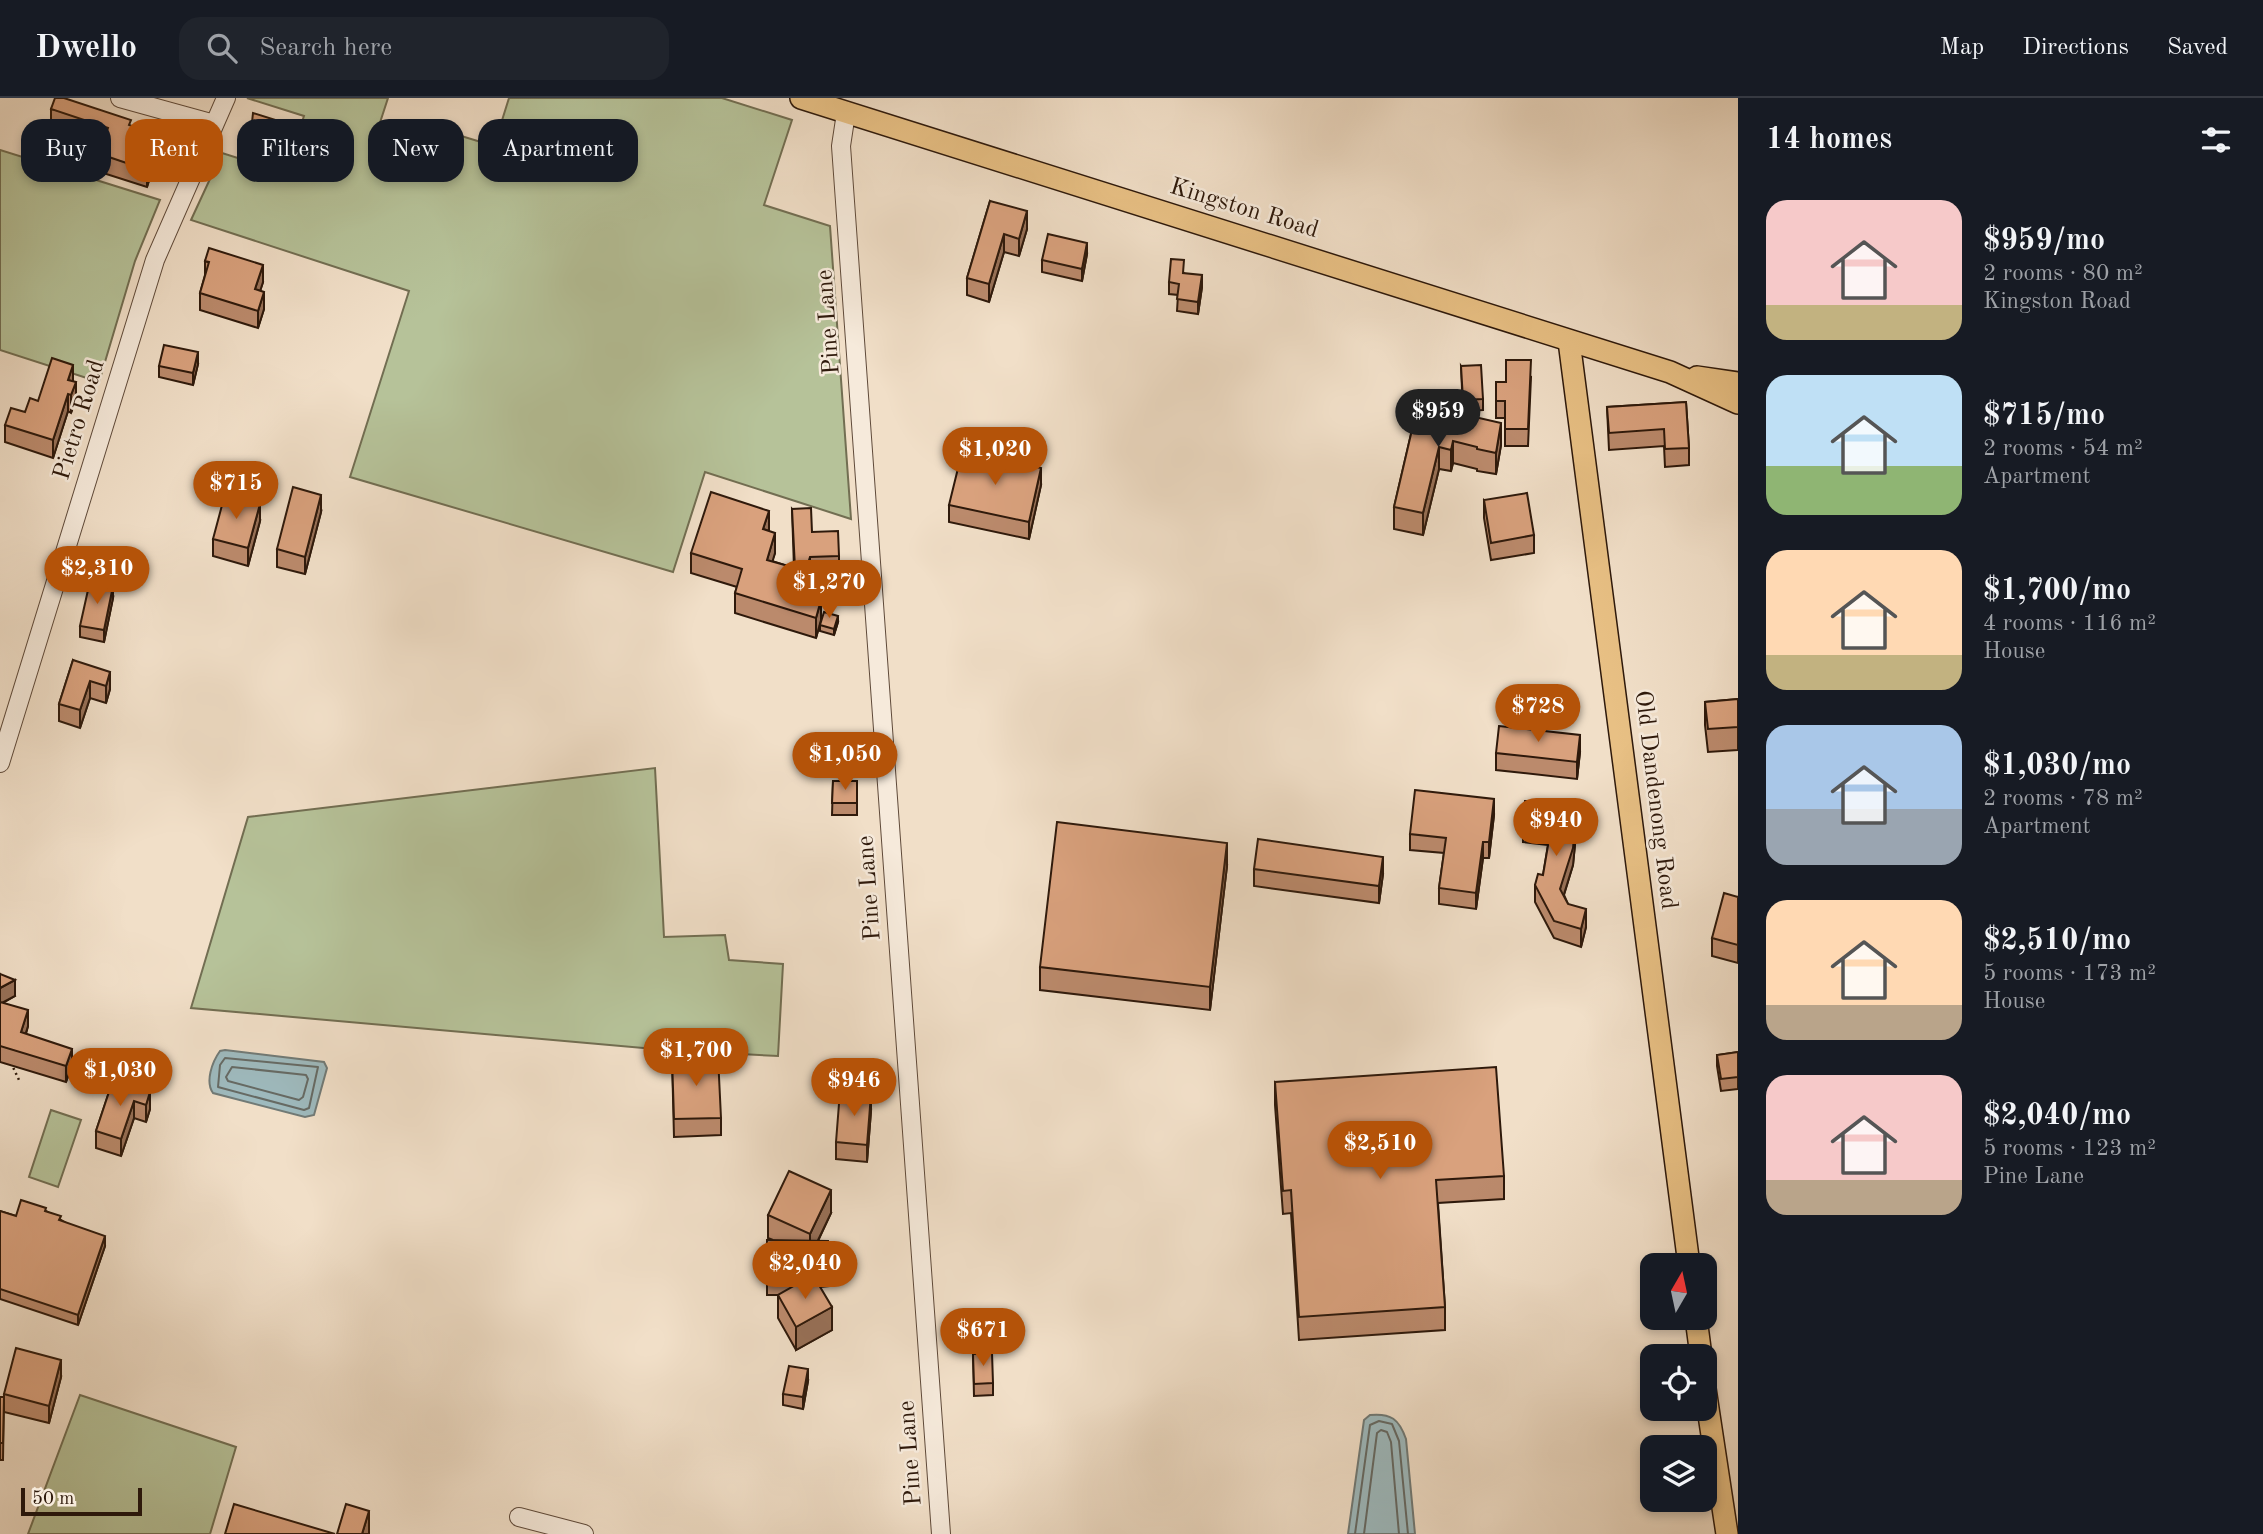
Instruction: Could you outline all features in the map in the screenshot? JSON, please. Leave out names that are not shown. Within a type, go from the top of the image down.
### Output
[{"type":"main road","name":"Kingston Road","points":[[801,98],[1670,372],[1738,403]]},
{"type":"main road","name":"Old Dandenong Road","points":[[1569,341],[1687,1253]]},
{"type":"main road","name":"Kingston Road","points":[[1670,372],[1738,383]]},
{"type":"main road","points":[[1710,1421],[1727,1534]]},
{"type":"street","points":[[120,98],[196,119]]},
{"type":"street","name":"Pietro Road","points":[[216,119],[226,98]]},
{"type":"street","name":"Pine Lane","points":[[846,113],[842,160],[942,1534]]},
{"type":"street","name":"Pietro Road","points":[[0,764],[155,260],[189,182]]},
{"type":"street","points":[[519,1517],[584,1534]]},
{"type":"path","points":[[9,1059],[20,1082]]},
{"type":"green space","points":[[247,98],[388,98],[381,119],[368,119],[368,182],[464,182],[464,137],[478,141],[478,182],[638,182],[638,119],[502,119],[509,98],[722,98],[792,120],[764,205],[830,226],[851,519],[705,472],[673,572],[350,477],[409,291],[191,220],[209,182],[223,182],[223,153],[237,158],[237,182],[354,182],[354,119],[303,119],[304,116]]},
{"type":"green space","points":[[0,150],[21,157],[21,182],[102,182],[160,200],[135,261],[99,382],[0,350]]},
{"type":"green space","points":[[655,768],[664,937],[725,935],[729,960],[783,964],[778,1056],[666,1050],[191,1008],[248,817]]},
{"type":"green space","points":[[51,1110],[81,1120],[58,1187],[29,1177]]},
{"type":"green space","points":[[80,1395],[236,1447],[210,1534],[28,1534]]},
{"type":"water","points":[[220,1051],[324,1062],[327,1068],[314,1115],[305,1117],[213,1093],[210,1072]]},
{"type":"water","points":[[1370,1415],[1389,1416],[1397,1422],[1406,1439],[1415,1534],[1348,1534],[1364,1420]]},
{"type":"building","points":[[55,98],[64,98],[128,119],[125,119],[125,163],[111,158],[111,119],[81,119],[51,109]]},
{"type":"building","points":[[253,113],[272,119],[252,119]]},
{"type":"building","points":[[990,201],[1027,211],[1019,239],[1004,234],[989,284],[967,278]]},
{"type":"building","points":[[1048,234],[1087,243],[1082,269],[1042,260]]},
{"type":"building","points":[[209,248],[263,265],[255,289],[264,292],[258,311],[200,293],[209,262],[205,261]]},
{"type":"building","points":[[1171,259],[1184,260],[1183,273],[1202,275],[1198,302],[1177,299],[1179,284],[1169,282]]},
{"type":"building","points":[[164,345],[198,352],[193,373],[159,366]]},
{"type":"building","points":[[52,358],[73,365],[68,380],[76,382],[71,395],[68,394],[53,440],[5,425],[11,408],[25,412],[30,398],[38,401]]},
{"type":"building","points":[[1506,360],[1531,360],[1528,429],[1505,429],[1505,401],[1496,401],[1496,382],[1506,382]]},
{"type":"building","points":[[1481,365],[1483,399],[1463,400],[1461,366]]},
{"type":"building","points":[[1686,402],[1689,448],[1665,449],[1664,429],[1609,433],[1607,407]]},
{"type":"building","points":[[1418,404],[1501,423],[1496,453],[1453,441],[1451,450],[1439,447],[1423,513],[1394,507]]},
{"type":"building","points":[[962,452],[1041,468],[1029,522],[949,505]]},
{"type":"building","points":[[293,487],[321,495],[305,557],[277,549]]},
{"type":"building","points":[[711,492],[769,511],[763,529],[775,533],[767,560],[795,568],[792,509],[811,508],[812,532],[838,531],[839,556],[810,557],[799,593],[821,600],[816,618],[735,593],[742,569],[691,553]]},
{"type":"building","points":[[1527,493],[1534,535],[1491,543],[1484,500]]},
{"type":"building","points":[[225,494],[260,504],[248,548],[213,539]]},
{"type":"building","points":[[90,581],[113,586],[104,630],[80,626]]},
{"type":"building","points":[[824,612],[838,616],[834,629],[820,625]]},
{"type":"building","points":[[73,660],[110,672],[106,686],[90,681],[80,710],[59,704]]},
{"type":"building","points":[[1738,699],[1738,727],[1708,729],[1705,702]]},
{"type":"building","points":[[1499,726],[1580,735],[1577,762],[1496,753]]},
{"type":"building","points":[[833,781],[857,781],[857,803],[832,803]]},
{"type":"building","points":[[1415,790],[1494,799],[1489,842],[1483,842],[1476,893],[1439,888],[1446,838],[1410,834]]},
{"type":"building","points":[[1525,801],[1577,807],[1573,848],[1560,889],[1568,904],[1586,909],[1581,929],[1554,921],[1535,885],[1538,874],[1543,875],[1551,828],[1523,825]]},
{"type":"building","points":[[1057,822],[1227,843],[1210,987],[1040,967]]},
{"type":"building","points":[[1258,839],[1383,857],[1379,886],[1254,869]]},
{"type":"building","points":[[1724,893],[1738,897],[1738,945],[1712,938]]},
{"type":"building","points":[[0,974],[15,980],[0,988]]},
{"type":"building","points":[[0,1002],[28,1010],[21,1032],[72,1049],[66,1066],[0,1046]]},
{"type":"building","points":[[1738,1052],[1738,1077],[1721,1079],[1717,1055]]},
{"type":"building","points":[[133,1053],[156,1059],[153,1071],[130,1065]]},
{"type":"building","points":[[718,1056],[721,1118],[674,1119],[672,1058]]},
{"type":"building","points":[[1496,1067],[1504,1176],[1436,1180],[1445,1307],[1299,1317],[1291,1190],[1283,1191],[1275,1082]]},
{"type":"building","points":[[113,1080],[150,1092],[146,1105],[134,1101],[121,1139],[96,1131]]},
{"type":"building","points":[[840,1091],[871,1094],[867,1145],[836,1142]]},
{"type":"building","points":[[789,1171],[831,1190],[810,1234],[768,1215]]},
{"type":"building","points":[[21,1200],[46,1208],[45,1211],[61,1216],[59,1220],[105,1236],[78,1315],[0,1289],[0,1211],[16,1216]]},
{"type":"building","points":[[767,1240],[828,1241],[829,1263],[807,1265],[812,1272],[767,1272]]},
{"type":"building","points":[[813,1275],[832,1307],[796,1327],[778,1295]]},
{"type":"building","points":[[16,1348],[61,1360],[49,1406],[4,1394]]},
{"type":"building","points":[[992,1353],[993,1383],[974,1384],[973,1354]]},
{"type":"building","points":[[789,1366],[808,1369],[803,1397],[783,1394]]},
{"type":"building","points":[[0,1397],[4,1397],[3,1443],[0,1443]]},
{"type":"building","points":[[234,1504],[335,1534],[225,1534]]},
{"type":"building","points":[[346,1504],[369,1511],[362,1534],[337,1534]]}]
